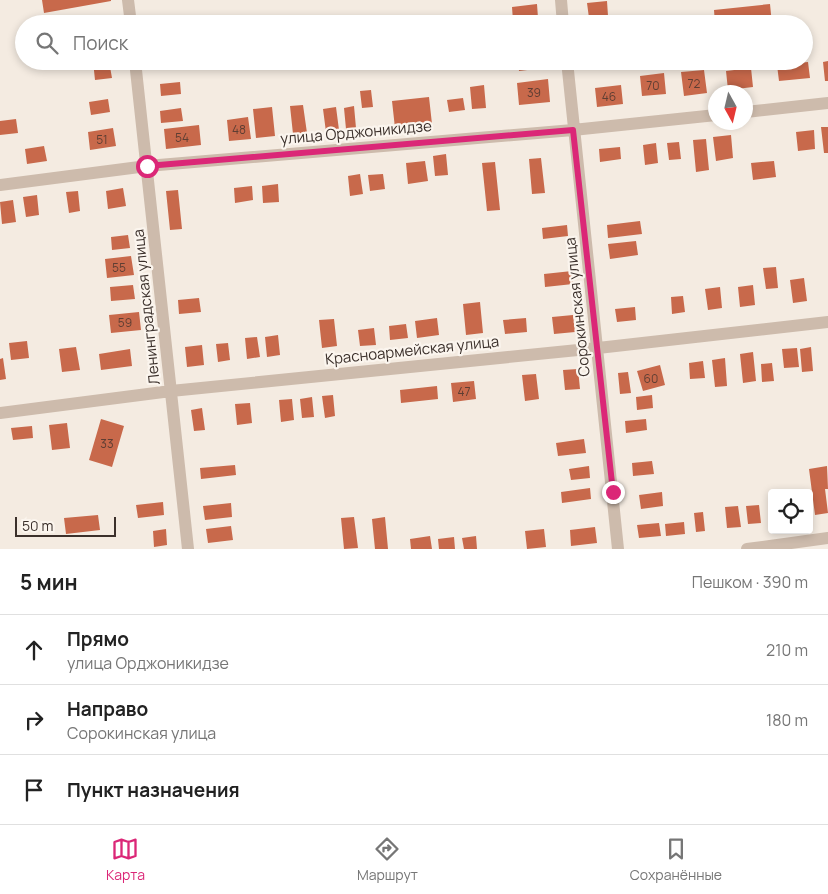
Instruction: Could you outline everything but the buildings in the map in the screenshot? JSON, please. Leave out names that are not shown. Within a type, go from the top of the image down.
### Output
[{"type":"street","points":[[128,0],[130,15]]},
{"type":"street","points":[[561,0],[562,15]]},
{"type":"street","name":"Ленинградская улица","points":[[136,70],[188,549]]},
{"type":"street","name":"Сорокинская улица","points":[[568,70],[618,549]]},
{"type":"street","points":[[753,111],[828,103]]},
{"type":"street","name":"улица Орджоникидзе","points":[[0,185],[147,166],[573,130],[708,116]]},
{"type":"street","name":"Красноармейская улица","points":[[0,413],[171,391],[598,348],[828,322]]},
{"type":"street","points":[[747,549],[828,538]]},
{"type":"route","points":[[147,166],[573,130],[580,179],[613,492]]}]
